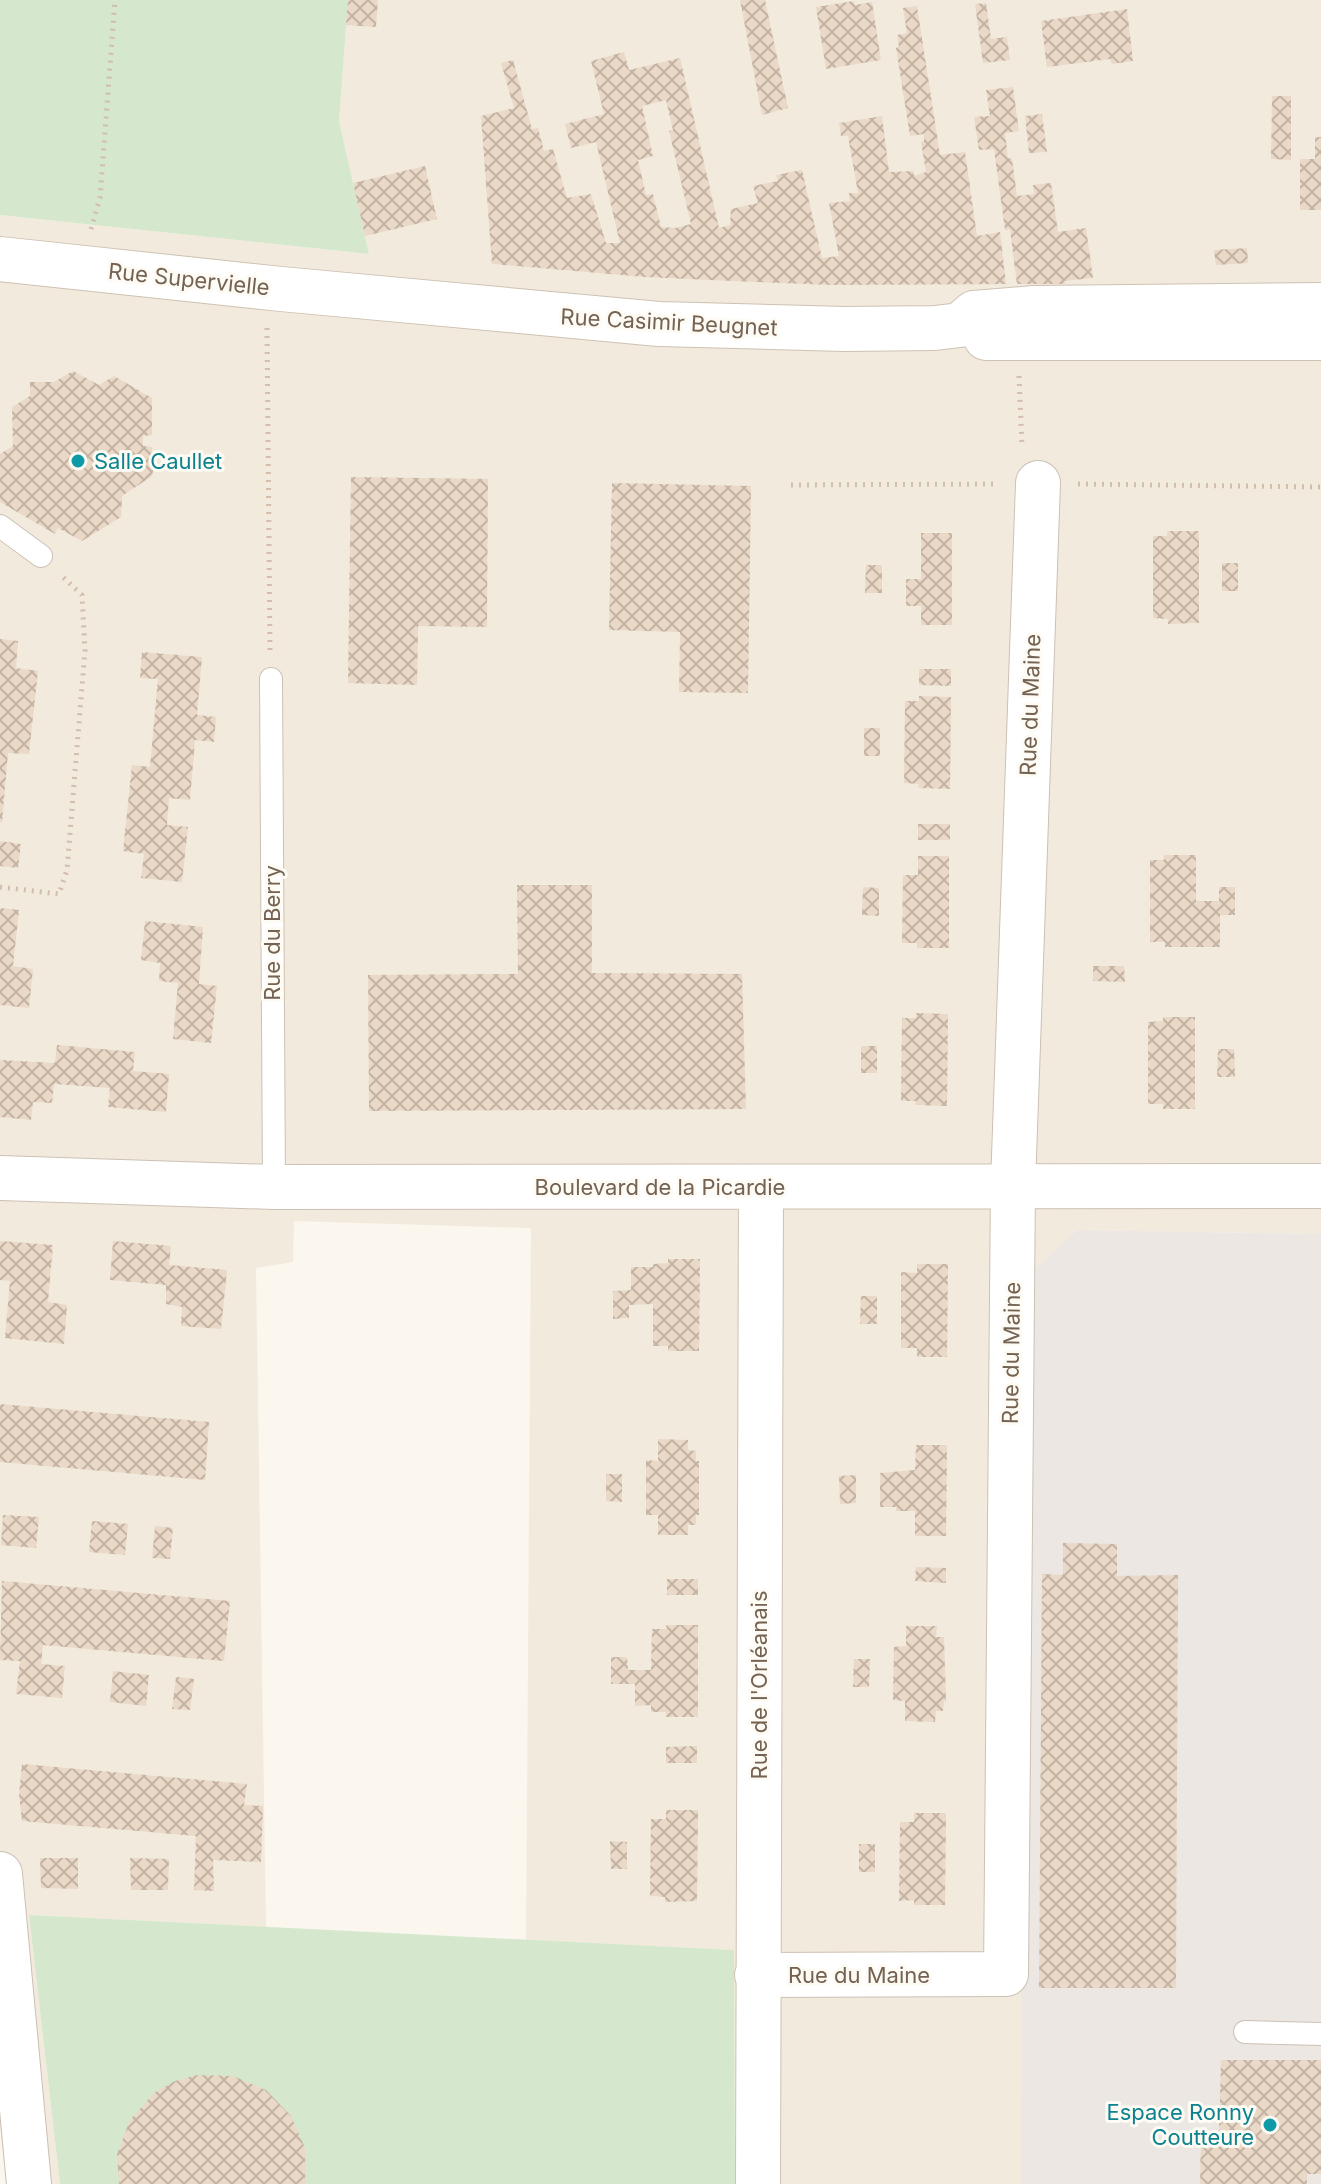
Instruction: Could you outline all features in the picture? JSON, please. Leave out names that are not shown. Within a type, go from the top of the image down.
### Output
[{"type":"street","name":"Rue Supervielle","points":[[0,259],[378,299]]},
{"type":"street","name":"Rue Casimir Beugnet","points":[[378,299],[659,324],[845,329],[960,325],[974,313],[1034,308],[1321,305]]},
{"type":"street","name":"Rue Casimir Beugnet","points":[[960,325],[972,337],[1019,339],[1321,338]]},
{"type":"street","name":"Rue du Maine","points":[[757,1975],[1006,1974],[1013,1185],[1038,483]]},
{"type":"street","name":"Boulevard de la Picardie","points":[[0,1178],[274,1187],[1321,1186]]},
{"type":"street","name":"Rue de l'Orléanais","points":[[758,2184],[761,1187]]},
{"type":"street","points":[[0,1874],[29,2184]]},
{"type":"lane","points":[[0,526],[41,556]]},
{"type":"lane","name":"Rue du Berry","points":[[271,679],[274,1187]]},
{"type":"lane","points":[[1245,2032],[1321,2034]]},
{"type":"path","points":[[80,268],[100,198],[115,0]]},
{"type":"path","points":[[266,288],[271,679]]},
{"type":"path","points":[[1019,368],[1022,457],[1038,483]]},
{"type":"path","points":[[0,887],[59,894],[67,870],[85,650],[82,595],[41,556]]},
{"type":"shaded area","points":[[348,0],[1321,0],[1321,1234],[1077,1230],[1022,1281],[1021,2184],[735,2184],[734,1950],[526,1940],[531,1228],[294,1221],[293,1262],[256,1268],[266,1927],[29,1915],[60,2184],[6,2184],[0,2126],[0,215],[369,254],[339,121]]},
{"type":"shaded area","points":[[1077,1230],[1321,1234],[1321,2184],[1021,2184],[1022,1281]]},
{"type":"green space","points":[[0,0],[348,0],[339,121],[369,254],[0,215]]},
{"type":"green space","points":[[29,1915],[734,1950],[735,2184],[60,2184]]},
{"type":"building","points":[[348,0],[378,0],[376,27],[346,25]]},
{"type":"building","points":[[740,0],[765,0],[788,108],[762,115]]},
{"type":"building","points":[[854,1],[855,5],[872,2],[881,60],[826,69],[816,7]]},
{"type":"building","points":[[986,3],[991,39],[1007,37],[1010,60],[983,63],[975,4]]},
{"type":"building","points":[[917,6],[940,155],[965,152],[977,236],[1000,232],[1006,284],[833,285],[645,277],[492,264],[481,116],[514,108],[501,63],[513,60],[532,129],[538,128],[544,151],[553,149],[567,198],[591,194],[606,243],[620,243],[596,142],[571,148],[565,124],[604,114],[591,61],[624,52],[629,70],[680,58],[719,228],[730,225],[731,209],[758,203],[753,186],[778,181],[776,175],[802,170],[822,258],[839,256],[829,203],[850,201],[849,193],[858,193],[848,136],[841,136],[839,123],[882,116],[889,172],[913,171],[914,176],[926,172],[921,142],[924,141],[924,134],[910,136],[896,48],[899,47],[897,35],[907,33],[903,8]],"holes":[[[666,100],[673,130],[669,131],[691,224],[675,228],[661,227],[653,194],[646,195],[638,160],[653,156],[642,106]]]},
{"type":"building","points":[[1127,9],[1133,61],[1112,64],[1110,59],[1047,67],[1041,21]]},
{"type":"building","points":[[1013,87],[1019,131],[1005,133],[1017,196],[1034,194],[1033,185],[1051,183],[1058,232],[1086,228],[1093,278],[1064,281],[1065,284],[1017,284],[1010,229],[1005,230],[994,149],[979,150],[974,117],[990,116],[986,90]]},
{"type":"building","points":[[1272,96],[1291,96],[1291,160],[1271,159]]},
{"type":"building","points":[[1042,114],[1047,152],[1029,153],[1025,116]]},
{"type":"building","points":[[1315,137],[1321,137],[1321,210],[1300,210],[1300,159],[1315,159]]},
{"type":"building","points":[[425,166],[437,219],[365,236],[353,183]]},
{"type":"building","points":[[1247,248],[1248,263],[1216,265],[1214,250]]},
{"type":"building","name":"Salle Caullet","points":[[73,371],[99,385],[114,376],[152,398],[152,435],[143,436],[143,446],[152,447],[152,455],[156,456],[152,476],[122,496],[121,517],[82,541],[58,528],[55,534],[0,502],[0,454],[13,446],[12,407],[30,396],[30,382],[54,382]]},
{"type":"building","points":[[351,477],[488,479],[487,627],[418,626],[417,685],[348,683]]},
{"type":"building","points":[[612,483],[751,486],[748,693],[679,692],[680,632],[609,630]]},
{"type":"building","points":[[1167,531],[1199,531],[1199,623],[1168,624],[1168,619],[1153,618],[1153,536],[1167,536]]},
{"type":"building","points":[[921,533],[952,533],[952,625],[921,625],[921,606],[906,606],[906,579],[921,579]]},
{"type":"building","points":[[1222,563],[1238,563],[1238,591],[1222,591]]},
{"type":"building","points":[[866,565],[882,565],[882,593],[865,593]]},
{"type":"building","points":[[0,639],[18,641],[16,668],[38,671],[29,754],[8,753],[2,822],[0,822]]},
{"type":"building","points":[[142,652],[202,657],[197,715],[216,717],[214,742],[195,740],[190,800],[169,798],[167,825],[188,827],[182,882],[141,878],[144,854],[123,851],[132,765],[150,767],[158,679],[140,678]]},
{"type":"building","points":[[919,669],[951,669],[951,686],[919,685]]},
{"type":"building","points":[[919,696],[951,697],[950,789],[918,788],[919,784],[904,783],[905,701],[919,701]]},
{"type":"building","points":[[864,728],[880,728],[880,756],[864,756]]},
{"type":"building","points":[[918,824],[950,824],[950,840],[918,840]]},
{"type":"building","points":[[0,841],[21,844],[18,868],[0,866]]},
{"type":"building","points":[[1164,855],[1196,855],[1196,901],[1219,901],[1219,887],[1235,887],[1235,915],[1220,915],[1220,947],[1165,947],[1165,942],[1150,942],[1150,860],[1164,860]]},
{"type":"building","points":[[918,856],[949,856],[949,948],[917,948],[917,943],[902,943],[903,875],[918,875]]},
{"type":"building","points":[[517,885],[592,885],[592,973],[742,974],[746,1109],[369,1111],[368,975],[518,974]]},
{"type":"building","points":[[863,887],[879,888],[879,916],[862,915]]},
{"type":"building","points":[[0,908],[19,910],[13,966],[33,969],[29,1008],[0,1005]]},
{"type":"building","points":[[145,921],[203,927],[199,984],[217,986],[211,1043],[173,1039],[178,983],[159,981],[160,963],[141,960]]},
{"type":"building","points":[[1093,966],[1124,966],[1125,982],[1093,981]]},
{"type":"building","points":[[916,1013],[948,1014],[947,1106],[915,1105],[916,1101],[901,1101],[902,1018],[916,1018]]},
{"type":"building","points":[[1163,1017],[1195,1017],[1195,1109],[1163,1109],[1163,1104],[1148,1104],[1148,1022],[1163,1021]]},
{"type":"building","points":[[57,1045],[135,1052],[133,1071],[169,1074],[166,1112],[108,1107],[110,1088],[54,1084],[52,1103],[33,1102],[31,1120],[0,1117],[0,1060],[55,1063]]},
{"type":"building","points":[[861,1046],[877,1046],[877,1073],[861,1073]]},
{"type":"building","points":[[1218,1049],[1234,1049],[1235,1077],[1217,1077]]},
{"type":"building","points":[[0,1241],[53,1245],[48,1302],[67,1305],[64,1344],[5,1338],[10,1281],[0,1280]]},
{"type":"building","points":[[113,1241],[171,1246],[169,1265],[227,1270],[221,1329],[181,1326],[182,1307],[166,1304],[166,1285],[110,1280]]},
{"type":"building","points":[[668,1259],[700,1259],[699,1351],[668,1351],[668,1346],[653,1346],[653,1304],[629,1305],[629,1318],[613,1319],[613,1291],[631,1290],[631,1267],[653,1267],[653,1264],[668,1263]]},
{"type":"building","points":[[917,1264],[948,1264],[947,1357],[917,1357],[917,1348],[901,1348],[901,1272],[917,1273]]},
{"type":"building","points":[[861,1296],[877,1296],[877,1324],[860,1324]]},
{"type":"building","points":[[0,1404],[209,1422],[205,1480],[0,1462]]},
{"type":"building","points":[[658,1439],[688,1440],[688,1450],[696,1451],[696,1461],[699,1461],[699,1515],[696,1515],[696,1525],[688,1525],[688,1535],[658,1535],[658,1515],[646,1515],[646,1460],[658,1461]]},
{"type":"building","points":[[916,1445],[947,1445],[946,1536],[915,1536],[915,1511],[880,1507],[880,1473],[915,1470]]},
{"type":"building","points":[[606,1474],[622,1474],[622,1502],[606,1501]]},
{"type":"building","points":[[856,1475],[856,1503],[840,1504],[839,1476]]},
{"type":"building","points":[[3,1515],[39,1517],[36,1548],[1,1545]]},
{"type":"building","points":[[92,1521],[128,1524],[125,1555],[89,1552]]},
{"type":"building","points":[[155,1526],[173,1528],[170,1559],[152,1558]]},
{"type":"building","points":[[1063,1543],[1117,1544],[1117,1576],[1178,1575],[1176,1988],[1039,1988],[1042,1574],[1063,1575]]},
{"type":"building","points":[[916,1567],[946,1568],[946,1583],[915,1581]]},
{"type":"building","points":[[667,1579],[698,1579],[698,1595],[667,1595]]},
{"type":"building","points":[[2,1581],[230,1601],[224,1661],[43,1645],[41,1664],[65,1666],[62,1698],[16,1694],[20,1661],[0,1660]]},
{"type":"building","points":[[666,1625],[698,1625],[698,1717],[666,1717],[666,1712],[651,1712],[651,1705],[635,1706],[635,1684],[611,1684],[611,1657],[627,1657],[628,1670],[651,1670],[652,1629],[667,1629]]},
{"type":"building","points":[[906,1626],[937,1626],[936,1637],[944,1637],[946,1702],[943,1711],[936,1711],[935,1722],[905,1721],[905,1701],[893,1700],[894,1647],[906,1646]]},
{"type":"building","points":[[854,1659],[870,1659],[869,1687],[853,1687]]},
{"type":"building","points":[[113,1671],[149,1675],[146,1706],[110,1702]]},
{"type":"building","points":[[176,1677],[194,1679],[190,1710],[172,1709]]},
{"type":"building","points":[[697,1746],[697,1763],[666,1763],[666,1747]]},
{"type":"building","points":[[22,1764],[247,1784],[244,1805],[263,1806],[261,1862],[213,1860],[214,1891],[194,1890],[196,1836],[22,1821],[19,1794]]},
{"type":"building","points":[[666,1810],[698,1810],[697,1901],[665,1902],[665,1897],[650,1896],[651,1819],[666,1819]]},
{"type":"building","points":[[914,1813],[946,1813],[945,1905],[914,1905],[914,1900],[899,1901],[900,1822],[914,1822]]},
{"type":"building","points":[[610,1841],[627,1842],[627,1869],[611,1869]]},
{"type":"building","points":[[859,1844],[875,1844],[875,1872],[859,1872]]},
{"type":"building","points":[[40,1858],[78,1858],[78,1889],[41,1888]]},
{"type":"building","points":[[130,1858],[169,1859],[168,1890],[131,1890]]},
{"type":"building","name":"Espace Ronny Coutteure","points":[[1221,2060],[1321,2060],[1321,2174],[1307,2174],[1307,2184],[1200,2184],[1201,2134],[1219,2135]]},
{"type":"building","points":[[197,2075],[233,2076],[266,2090],[291,2116],[305,2148],[305,2184],[119,2184],[117,2154],[130,2120],[154,2093],[175,2081]]},
{"type":"place","name":"Salle Caullet","points":[[78,461]]},
{"type":"place","name":"Espace Ronny Coutteure","points":[[1270,2125]]}]
